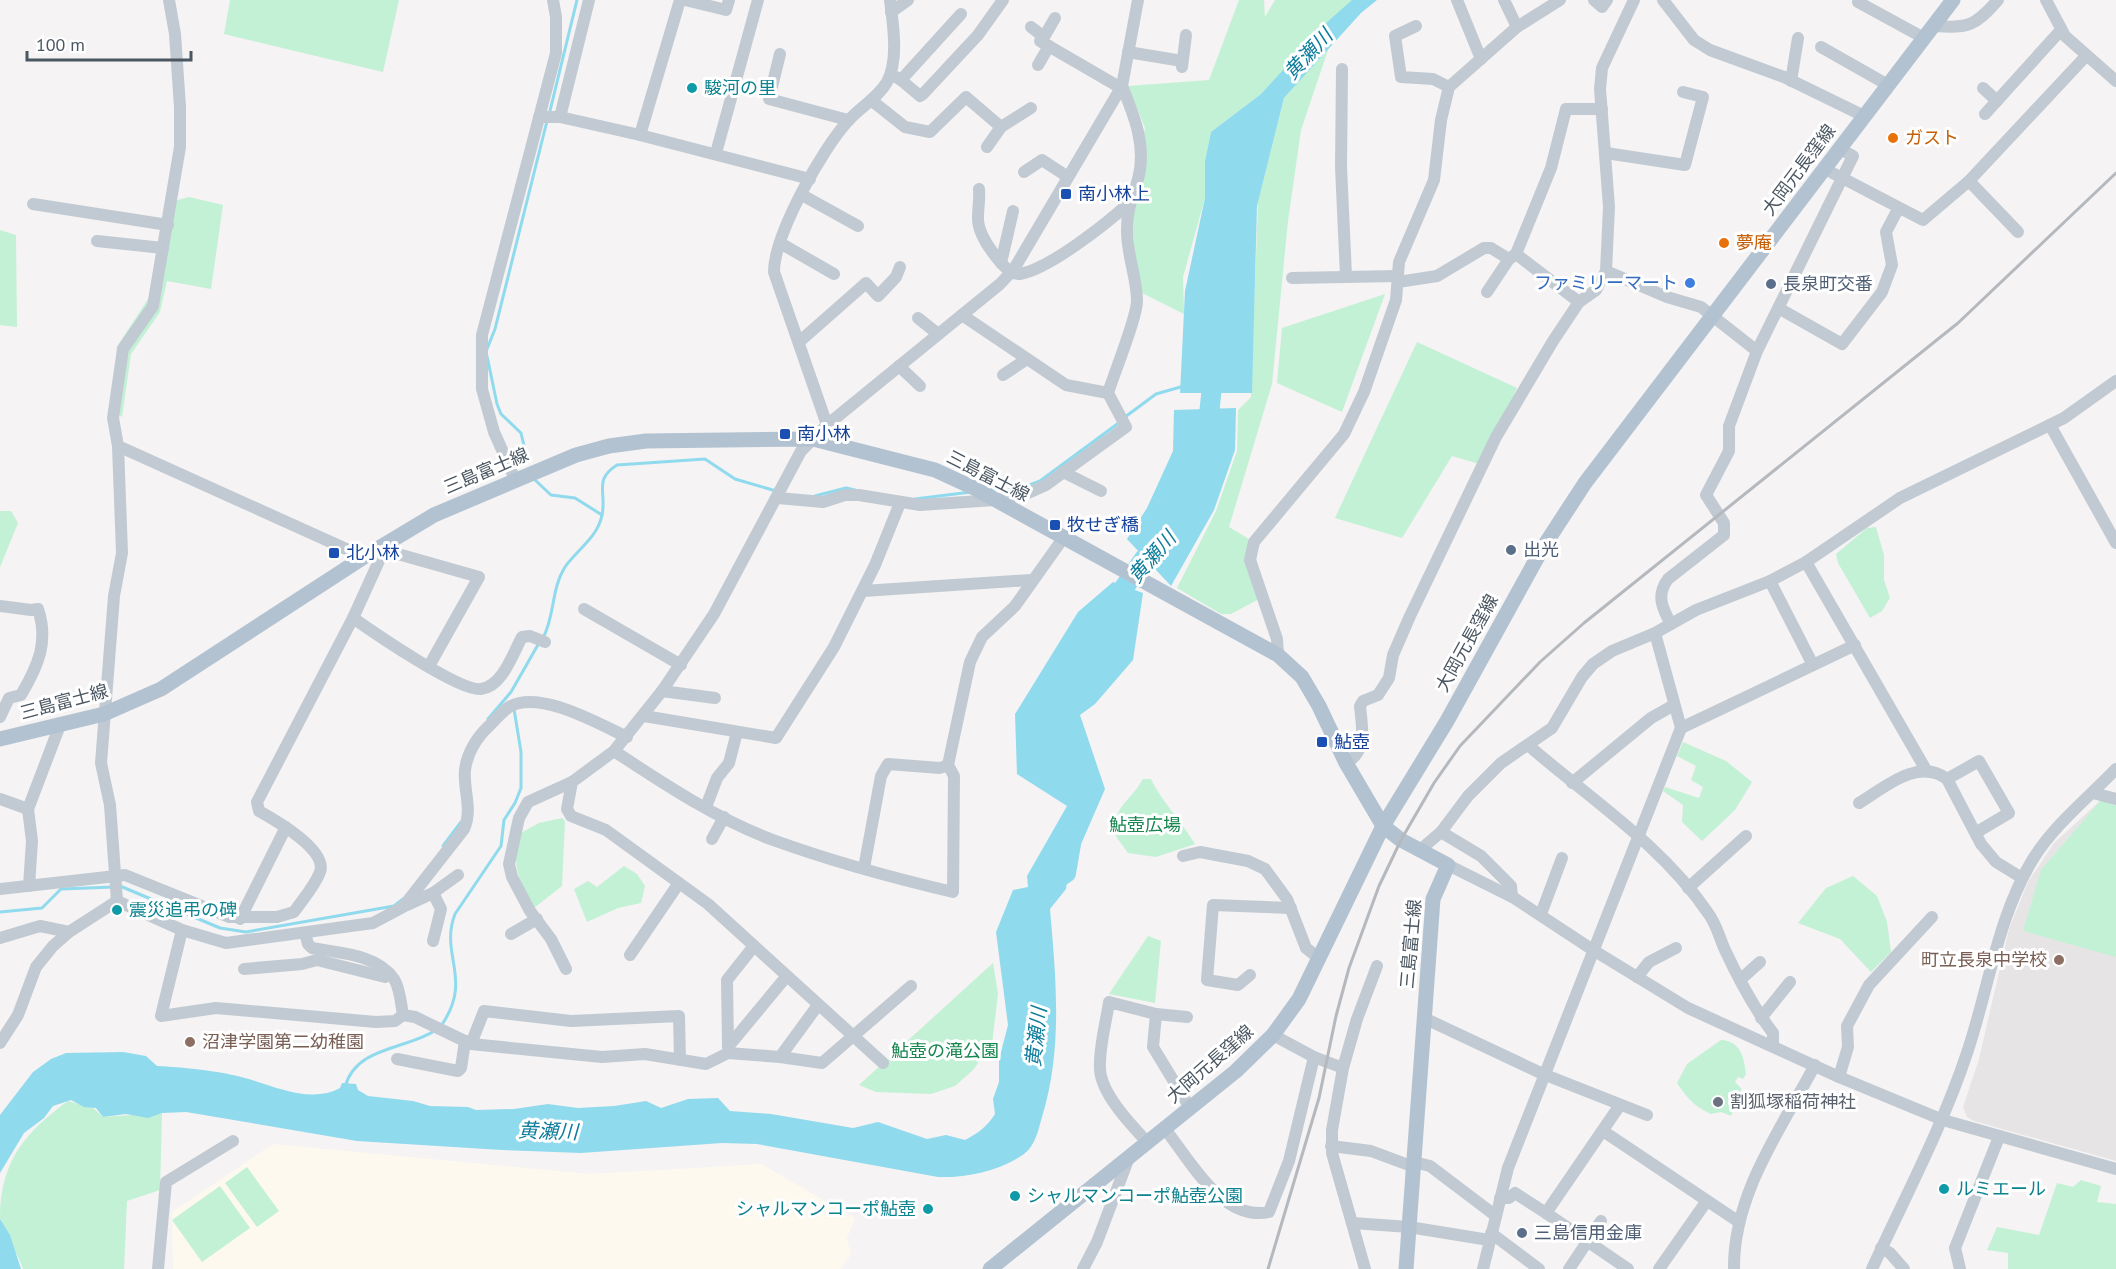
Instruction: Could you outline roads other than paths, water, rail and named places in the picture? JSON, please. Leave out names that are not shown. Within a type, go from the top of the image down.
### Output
[{"type":"main road","name":"大岡元長窪線","points":[[990,1269],[1236,1071],[1273,1035],[1299,999],[1383,826],[1447,721],[1542,549],[1585,483],[1713,318],[1953,0]]},
{"type":"main road","name":"三島富士線","points":[[0,739],[104,714],[161,689],[364,557],[383,548],[434,515],[576,454],[646,441],[813,439],[935,470],[985,494],[1278,654],[1302,677],[1319,706],[1346,763],[1383,826],[1401,840],[1448,865],[1433,899],[1406,1269]]},
{"type":"street","points":[[117,901],[113,874],[110,805],[100,763],[114,596],[122,553],[118,446],[113,418],[123,349],[153,306],[180,147],[180,106],[175,34],[169,0]]},
{"type":"street","points":[[515,479],[494,432],[482,389],[482,335],[556,53],[556,16],[553,0]]},
{"type":"street","points":[[560,117],[589,0]]},
{"type":"street","points":[[640,135],[680,0]]},
{"type":"street","points":[[685,0],[726,10],[729,0]]},
{"type":"street","points":[[716,153],[758,0]]},
{"type":"street","points":[[827,425],[774,273],[775,256],[824,151],[848,120],[887,82],[893,53],[891,6],[908,0]]},
{"type":"street","points":[[889,75],[901,80],[920,96],[978,35],[1003,0]]},
{"type":"street","points":[[566,969],[551,939],[512,877],[509,864],[519,818],[528,802],[572,782],[614,751],[644,716],[714,614],[801,450],[827,425],[962,315],[1010,272],[1121,87],[1138,0]]},
{"type":"street","points":[[1456,0],[1481,59]]},
{"type":"street","points":[[1504,0],[1517,27]]},
{"type":"street","points":[[1278,654],[1277,639],[1250,560],[1251,551],[1254,542],[1344,434],[1379,355],[1386,323],[1396,300],[1399,262],[1434,180],[1441,120],[1449,87],[1517,27],[1560,0]]},
{"type":"street","points":[[1594,0],[1602,7],[1606,0]]},
{"type":"street","points":[[1346,763],[1357,757],[1362,746],[1360,706],[1363,701],[1378,695],[1389,678],[1393,655],[1410,616],[1496,437],[1579,302],[1596,290],[1606,271],[1609,207],[1599,89],[1602,68],[1634,0]]},
{"type":"street","points":[[1663,0],[1694,40],[1791,81],[1864,116]]},
{"type":"street","points":[[1672,13],[1679,0]]},
{"type":"street","points":[[1863,2],[1929,32],[1972,25],[1980,20],[1998,0]]},
{"type":"street","points":[[2046,0],[2061,30],[2086,56],[2116,81]]},
{"type":"street","points":[[901,80],[961,14]]},
{"type":"street","points":[[1038,65],[1055,18]]},
{"type":"street","points":[[1416,26],[1395,36],[1401,77],[1433,79],[1449,87]]},
{"type":"street","points":[[777,498],[823,502],[845,495],[859,495],[920,505],[985,494],[1028,493],[1046,485],[1126,427],[1108,393],[1137,302],[1128,256],[1128,204],[1138,179],[1141,155],[1137,121],[1121,87],[1046,42],[1030,27]]},
{"type":"street","points":[[1984,114],[2061,30]]},
{"type":"street","points":[[1128,52],[1182,64],[1186,35]]},
{"type":"street","points":[[1791,81],[1798,38]]},
{"type":"street","points":[[1821,47],[1888,85]]},
{"type":"street","points":[[780,54],[769,99],[848,120]]},
{"type":"street","points":[[1825,169],[1840,179],[1923,220],[1969,181],[2086,56]]},
{"type":"street","points":[[1342,69],[1341,167],[1346,276]]},
{"type":"street","points":[[1983,88],[1997,101]]},
{"type":"street","points":[[1606,153],[1685,165],[1703,97],[1683,92]]},
{"type":"street","points":[[871,100],[906,127],[930,132],[966,97],[1001,127]]},
{"type":"street","points":[[987,147],[1001,127],[1031,108]]},
{"type":"street","points":[[1487,292],[1513,257],[1551,168],[1566,109],[1602,109]]},
{"type":"street","points":[[539,117],[560,117],[640,135],[810,179]]},
{"type":"street","points":[[1671,624],[1660,598],[1662,587],[1668,579],[1724,535],[1724,523],[1706,495],[1729,451],[1729,426],[1757,351],[1780,309],[1840,179],[1853,156],[1840,149]]},
{"type":"street","points":[[1024,172],[1042,160],[1068,177]]},
{"type":"street","points":[[1969,181],[2018,232]]},
{"type":"street","points":[[979,189],[977,219],[982,234],[1001,263],[1010,272],[1019,274],[1047,262],[1100,230],[1128,204]]},
{"type":"street","points":[[802,195],[858,226]]},
{"type":"street","points":[[33,204],[168,225]]},
{"type":"street","points":[[1780,309],[1842,344],[1882,292],[1892,266],[1886,232],[1898,209]]},
{"type":"street","points":[[1001,263],[1013,211]]},
{"type":"street","points":[[97,241],[163,248]]},
{"type":"street","points":[[780,243],[834,274]]},
{"type":"street","points":[[1292,278],[1346,276],[1398,279],[1437,276],[1484,248],[1491,248],[1513,257],[1579,302]]},
{"type":"street","points":[[799,342],[866,283],[878,296],[896,277],[900,267]]},
{"type":"street","points":[[1606,271],[1667,297],[1701,307],[1757,351]]},
{"type":"street","points":[[962,315],[1066,385],[1108,393]]},
{"type":"street","points":[[918,318],[938,334]]},
{"type":"street","points":[[1003,375],[1027,359]]},
{"type":"street","points":[[899,366],[920,386]]},
{"type":"street","points":[[1420,850],[1441,832],[1468,796],[1501,763],[1552,728],[1582,677],[1593,664],[1612,651],[1655,633],[1696,610],[1770,581],[1806,562],[1900,498],[2050,425],[2116,381]]},
{"type":"street","points":[[2050,425],[2116,543]]},
{"type":"street","points":[[118,446],[364,557]]},
{"type":"street","points":[[1063,472],[1101,491]]},
{"type":"street","points":[[644,716],[776,738],[834,647],[863,591],[900,503]]},
{"type":"street","points":[[614,751],[706,807],[772,840],[953,892],[954,776],[948,765],[970,662],[982,637],[1016,606],[1031,580],[1064,537]]},
{"type":"street","points":[[0,889],[113,874],[125,875],[228,918],[277,917],[294,912],[321,871],[320,860],[297,834],[259,811],[257,802],[353,618],[383,548],[479,577],[429,666]]},
{"type":"street","points":[[1806,562],[1926,770]]},
{"type":"street","points":[[863,591],[1031,580]]},
{"type":"street","points":[[1770,581],[1813,665]]},
{"type":"street","points":[[0,606],[38,609],[44,627],[36,669],[21,695],[9,698],[0,717]]},
{"type":"street","points":[[584,609],[681,665]]},
{"type":"street","points":[[353,618],[392,645],[429,666],[467,687],[481,689],[493,683],[504,671],[522,637],[530,636],[545,642]]},
{"type":"street","points":[[1483,1269],[1508,1168],[1543,1074],[1681,728],[1655,633]]},
{"type":"street","points":[[1681,728],[1855,645]]},
{"type":"street","points":[[662,691],[715,698]]},
{"type":"street","points":[[403,907],[464,829],[469,818],[465,784],[468,757],[481,733],[510,707],[535,702],[560,708],[627,737]]},
{"type":"street","points":[[1572,783],[1650,718],[1674,705]]},
{"type":"street","points":[[29,886],[32,841],[28,809],[60,724]]},
{"type":"street","points":[[706,807],[717,778],[729,763],[737,732]]},
{"type":"street","points":[[1528,745],[1572,783],[1639,834],[1688,888],[1718,928],[1724,947],[1740,980],[1761,1018],[1773,1033],[1773,1046]]},
{"type":"street","points":[[1947,779],[1979,761],[2009,813],[1977,832]]},
{"type":"street","points":[[864,868],[881,776],[888,764],[940,768],[948,765]]},
{"type":"street","points":[[1872,1269],[1943,1120],[1968,1052],[2002,929],[2022,878],[2052,833],[2116,769]]},
{"type":"street","points":[[1859,803],[1907,774],[1926,770],[1940,773],[1947,779],[1977,832],[1981,844],[1996,862],[2022,878]]},
{"type":"street","points":[[572,782],[567,809],[571,816],[606,830],[708,904],[883,1063]]},
{"type":"street","points":[[2092,793],[2116,799]]},
{"type":"street","points":[[0,799],[28,809]]},
{"type":"street","points":[[712,839],[724,817]]},
{"type":"street","points":[[240,919],[286,827]]},
{"type":"street","points":[[1441,832],[1481,856],[1511,886],[1512,897]]},
{"type":"street","points":[[1688,888],[1746,836]]},
{"type":"street","points":[[1183,856],[1200,852],[1260,865],[1287,898],[1306,948],[1320,959]]},
{"type":"street","points":[[1541,914],[1562,858]]},
{"type":"street","points":[[1448,865],[1541,914],[1593,950],[1688,1008],[1839,1077],[1943,1120],[2116,1169]]},
{"type":"street","points":[[117,901],[182,930],[226,943],[373,923],[433,893],[458,875]]},
{"type":"street","points":[[630,955],[679,883]]},
{"type":"street","points":[[433,893],[441,909],[433,941]]},
{"type":"street","points":[[0,1043],[18,1015],[36,967],[53,946],[69,932],[117,901]]},
{"type":"street","points":[[1250,975],[1238,986],[1207,980],[1213,905],[1291,908]]},
{"type":"street","points":[[1839,1077],[1848,1047],[1847,1026],[1869,985],[1932,917]]},
{"type":"street","points":[[511,934],[537,919]]},
{"type":"street","points":[[0,938],[40,926],[69,932]]},
{"type":"street","points":[[182,930],[161,1016],[216,1008],[376,1022],[394,1021],[403,1015],[415,1017],[468,1043],[602,1057],[645,1054],[706,1064],[728,1049],[786,977]]},
{"type":"street","points":[[305,933],[308,944],[312,948],[373,962],[389,974],[395,980],[403,1015]]},
{"type":"street","points":[[728,1049],[727,980],[754,946]]},
{"type":"street","points":[[1636,977],[1649,962],[1676,948]]},
{"type":"street","points":[[244,969],[302,964],[317,960],[385,977],[389,974]]},
{"type":"street","points":[[1740,980],[1760,962]]},
{"type":"street","points":[[1365,1269],[1331,1146],[1343,1068],[1357,1019],[1377,966]]},
{"type":"street","points":[[1761,1018],[1790,982]]},
{"type":"street","points":[[728,1049],[822,1063],[911,986]]},
{"type":"street","points":[[1148,1143],[1122,1116],[1099,1070],[1108,1002],[1156,1014],[1187,1017]]},
{"type":"street","points":[[780,1057],[818,1005]]},
{"type":"street","points":[[397,1059],[458,1071],[462,1068],[468,1043],[484,1011],[570,1021],[679,1016],[680,1060]]},
{"type":"street","points":[[1156,1014],[1153,1047],[1190,1108]]},
{"type":"street","points":[[1424,1018],[1543,1074],[1647,1115]]},
{"type":"street","points":[[1273,1035],[1314,1057],[1343,1068]]},
{"type":"street","points":[[1165,1129],[1205,1181],[1222,1198],[1249,1213],[1269,1212],[1289,1161],[1314,1057]]},
{"type":"street","points":[[1734,1269],[1734,1249],[1739,1222],[1758,1170],[1815,1065]]},
{"type":"street","points":[[1546,1213],[1620,1106]]},
{"type":"street","points":[[1603,1131],[1739,1222]]},
{"type":"street","points":[[1960,1269],[1955,1248],[1999,1137]]},
{"type":"street","points":[[158,1269],[166,1182],[232,1141]]},
{"type":"street","points":[[1331,1146],[1371,1151],[1414,1165],[1430,1166],[1496,1216]]},
{"type":"street","points":[[1083,1269],[1097,1242],[1128,1160]]},
{"type":"street","points":[[1500,1198],[1509,1198],[1515,1193],[1628,1269]]},
{"type":"street","points":[[1659,1269],[1706,1202]]},
{"type":"street","points":[[1569,1269],[1601,1221]]},
{"type":"street","points":[[1353,1223],[1490,1237],[1539,1269]]},
{"type":"street","points":[[1881,1248],[1890,1253],[1904,1269]]},
{"type":"water","points":[[1352,0],[1377,0],[1361,13],[1284,98],[1257,206],[1252,393],[1180,393],[1185,291],[1205,198],[1205,161],[1211,132],[1261,94],[1325,24]]},
{"type":"water","points":[[1236,408],[1235,450],[1214,510],[1171,586],[1127,539],[1147,508],[1173,451],[1174,410]]},
{"type":"water","points":[[1113,582],[1143,593],[1133,660],[1095,704],[1080,715],[1105,789],[1072,865],[1054,879],[1034,886],[1067,881],[1066,889],[1050,909],[1056,1014],[1049,1091],[1033,1144],[1026,1153],[1012,1161],[981,1172],[938,1177],[757,1144],[722,1143],[581,1153],[357,1141],[186,1112],[162,1113],[148,1118],[126,1114],[103,1117],[96,1108],[84,1107],[71,1100],[53,1106],[44,1118],[24,1133],[0,1173],[0,1115],[33,1072],[51,1059],[66,1053],[123,1052],[146,1056],[157,1066],[225,1073],[305,1094],[329,1092],[340,1088],[342,1083],[356,1084],[358,1090],[368,1096],[413,1101],[430,1106],[468,1107],[476,1110],[514,1109],[548,1104],[578,1108],[646,1101],[661,1108],[688,1099],[718,1098],[730,1111],[771,1114],[853,1128],[878,1122],[927,1139],[946,1135],[965,1140],[989,1123],[995,1114],[993,1099],[999,1082],[999,1060],[1008,1025],[996,932],[1013,890],[1028,887],[1027,876],[1067,806],[1017,774],[1015,714],[1078,612]]},
{"type":"water","points":[[0,1219],[10,1235],[21,1269],[0,1269]]},
{"type":"waterway","points":[[549,115],[577,0]]},
{"type":"waterway","points":[[487,349],[495,329],[547,121]]},
{"type":"waterway","points":[[487,356],[497,404],[501,414],[521,433],[527,458]]},
{"type":"waterway","name":"黄瀬川","points":[[1207,435],[1214,366]]},
{"type":"waterway","points":[[1125,417],[1156,394],[1184,386]]},
{"type":"waterway","points":[[989,489],[1016,490],[1040,481],[1120,422]]},
{"type":"waterway","points":[[543,638],[550,621],[557,584],[565,567],[587,543],[600,523],[603,507],[603,482],[605,476],[617,465],[705,459],[735,479],[776,491]]},
{"type":"waterway","points":[[535,480],[551,495],[575,498],[602,515]]},
{"type":"waterway","points":[[815,496],[846,488],[855,490]]},
{"type":"waterway","points":[[915,499],[971,492]]},
{"type":"waterway","name":"黄瀬川","points":[[1110,608],[1144,559],[1163,543]]},
{"type":"waterway","points":[[488,719],[511,692],[539,643]]},
{"type":"waterway","points":[[441,1026],[455,994],[456,981],[451,942],[451,929],[455,914],[501,846],[504,820],[521,788],[521,752],[514,709]]},
{"type":"waterway","points":[[443,846],[461,822]]},
{"type":"waterway","name":"黄瀬川","points":[[1036,904],[1037,892],[1066,873],[1071,844]]},
{"type":"waterway","points":[[120,886],[220,928],[246,932],[394,906],[403,899]]},
{"type":"waterway","points":[[0,912],[42,908],[61,889],[114,887]]},
{"type":"waterway","points":[[345,1087],[351,1074],[371,1056],[424,1037],[436,1030]]},
{"type":"railway","points":[[1268,1269],[1319,1098],[1336,1016],[1349,968],[1379,886],[1401,840],[1434,783],[1460,746],[1540,662],[1584,623],[1958,323],[2116,173]]},
{"type":"place","name":"駿河の里","points":[[692,88]]},
{"type":"place","name":"ガスト","points":[[1893,138]]},
{"type":"place","name":"南小林上","points":[[1066,194]]},
{"type":"place","name":"夢庵","points":[[1724,243]]},
{"type":"place","name":"ファミリーマート","points":[[1690,283]]},
{"type":"place","name":"長泉町交番","points":[[1771,284]]},
{"type":"place","name":"南小林","points":[[785,434]]},
{"type":"place","name":"牧せぎ橋","points":[[1055,525]]},
{"type":"place","name":"出光","points":[[1511,550]]},
{"type":"place","name":"北小林","points":[[334,553]]},
{"type":"place","name":"鮎壺","points":[[1322,742]]},
{"type":"place","name":"震災追弔の碑","points":[[117,910]]},
{"type":"place","name":"町立長泉中学校","points":[[2059,960]]},
{"type":"place","name":"沼津学園第二幼稚園","points":[[190,1042]]},
{"type":"place","name":"割狐塚稲荷神社","points":[[1718,1102]]},
{"type":"place","name":"ルミエール","points":[[1944,1189]]},
{"type":"place","name":"シャルマンコーポ鮎壺公園","points":[[1015,1196]]},
{"type":"place","name":"シャルマンコーポ鮎壺","points":[[928,1209]]},
{"type":"place","name":"三島信用金庫","points":[[1522,1233]]},
{"type":"park label","name":"鮎壺広場","points":[[1145,825]]},
{"type":"park label","name":"鮎壺の滝公園","points":[[945,1051]]}]
